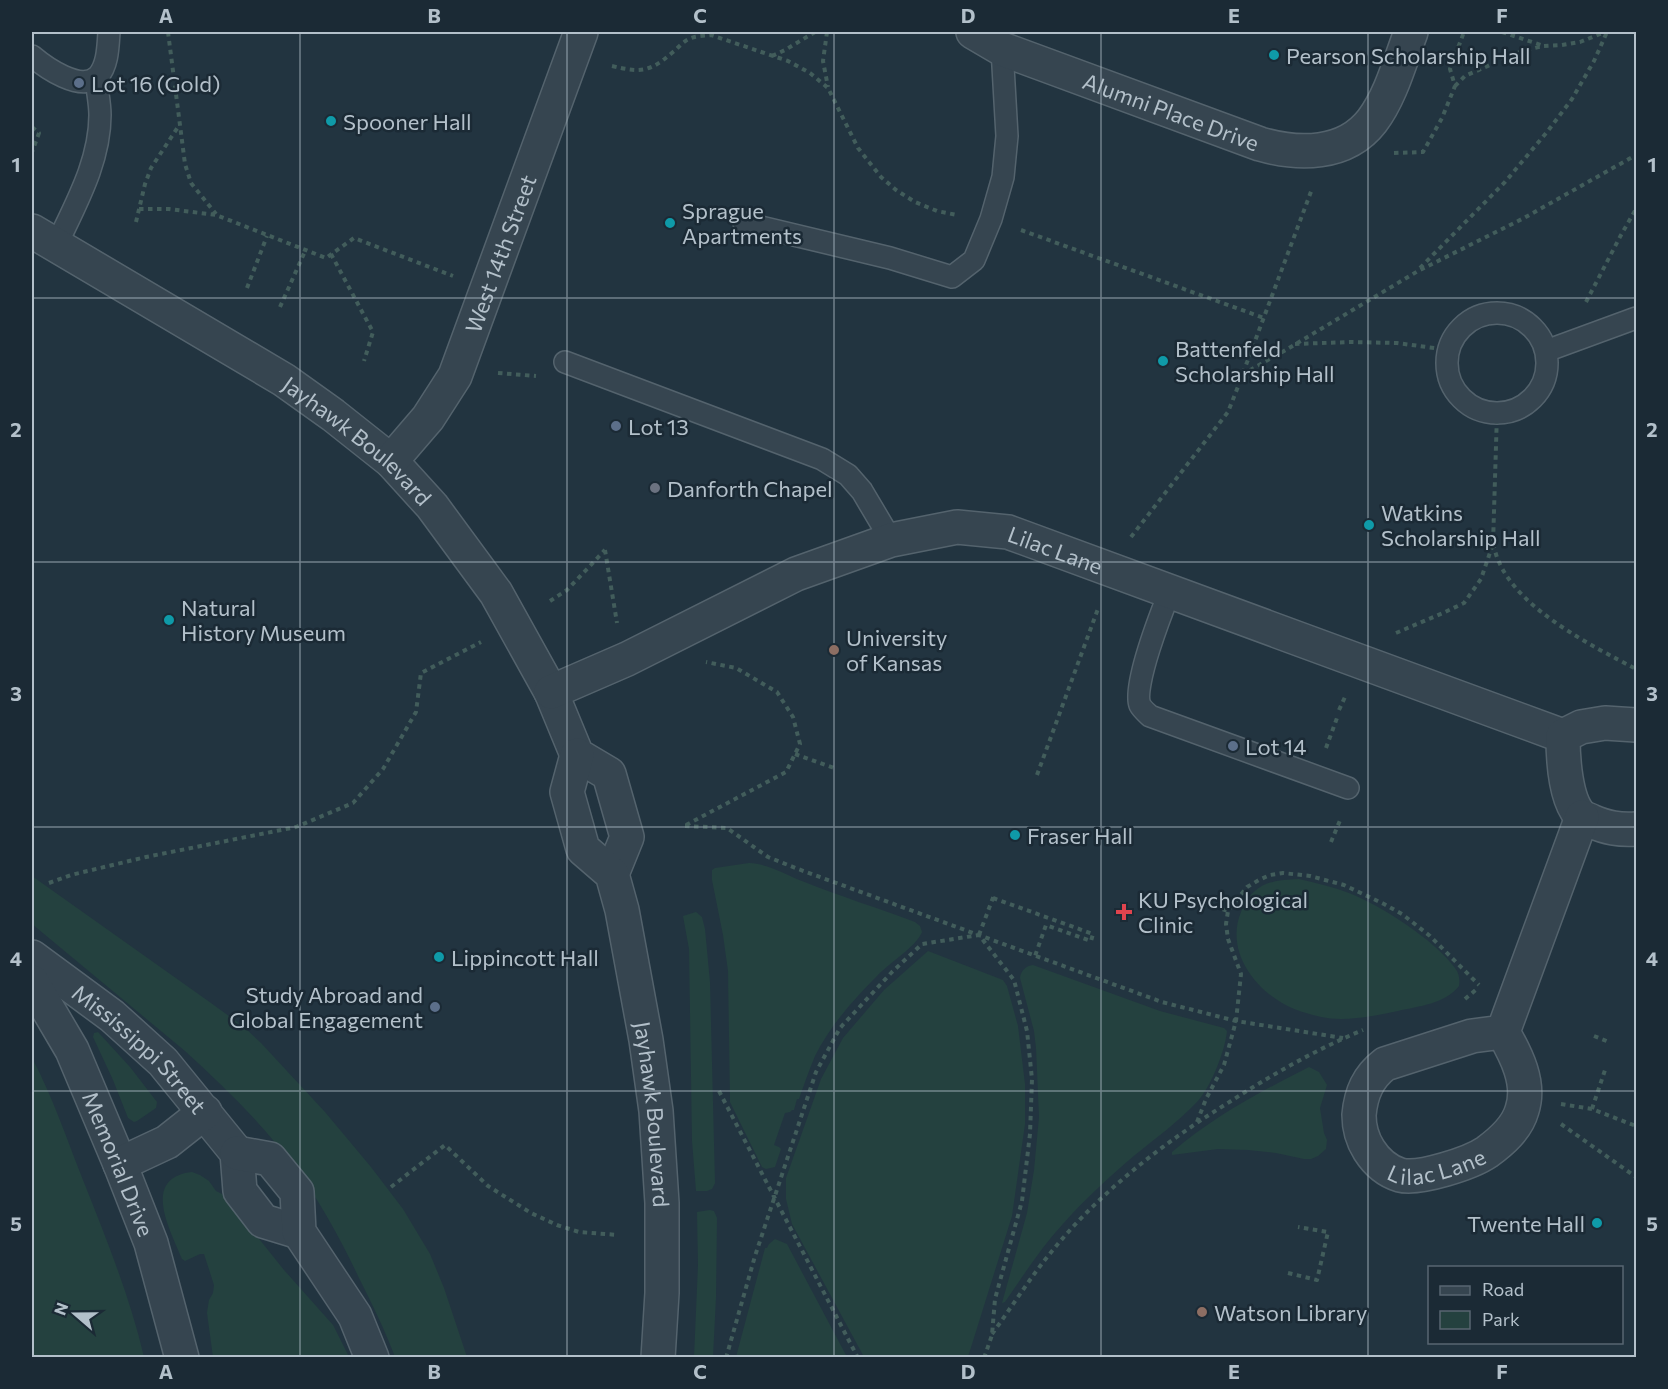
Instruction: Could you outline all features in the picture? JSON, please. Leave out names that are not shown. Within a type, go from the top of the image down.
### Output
[{"type":"street","name":"West 14th Street","points":[[391,461],[428,417],[455,376],[581,32]]},
{"type":"street","name":"Alumni Place Drive","points":[[974,32],[1002,49],[1260,144],[1280,150],[1307,151],[1330,149],[1352,141],[1371,122],[1387,95],[1411,32]]},
{"type":"street","name":"Jayhawk Boulevard","points":[[44,238],[284,380],[391,461],[432,506],[496,593],[551,692],[577,755]]},
{"type":"street","name":"Lilac Lane","points":[[551,692],[627,659],[796,574],[891,540],[957,527],[1008,531],[1563,736]]},
{"type":"street","points":[[1636,725],[1605,723],[1581,727],[1563,736],[1563,762],[1571,800],[1582,817],[1619,830],[1636,829]]},
{"type":"street","points":[[577,755],[609,774],[627,837],[612,874],[583,849],[567,792],[577,755]]},
{"type":"street","points":[[1503,1032],[1582,817]]},
{"type":"street","name":"Jayhawk Boulevard","points":[[612,874],[624,921],[646,1040],[656,1111],[662,1203],[662,1293],[658,1358]]},
{"type":"street","name":"Mississippi Street","points":[[32,957],[112,1016],[163,1062],[237,1153]]},
{"type":"street","name":"Memorial Drive","points":[[32,982],[72,1050],[120,1164],[151,1243],[182,1358]]},
{"type":"street","name":"Lilac Lane","points":[[1503,1032],[1522,1072],[1525,1092],[1523,1109],[1516,1124],[1504,1138],[1485,1154],[1446,1169],[1416,1176],[1401,1175],[1386,1168],[1373,1156],[1364,1142],[1359,1125],[1365,1088],[1373,1073],[1385,1064],[1472,1036],[1503,1032]]},
{"type":"street","points":[[120,1164],[167,1142],[205,1112]]},
{"type":"street","points":[[300,1232],[263,1221],[240,1191],[237,1153],[270,1159],[297,1192],[300,1232],[354,1316],[372,1358]]},
{"type":"lane","points":[[32,56],[68,80],[88,81],[96,78],[102,70],[107,54],[109,32]]},
{"type":"lane","points":[[744,224],[890,258],[952,277],[974,261],[1003,177],[1007,136],[1002,49]]},
{"type":"lane","points":[[44,238],[87,178],[97,142],[100,115],[96,78]]},
{"type":"lane","points":[[1500,313],[1516,317],[1529,324],[1539,336],[1546,351],[1547,368],[1543,384],[1533,398],[1519,408],[1503,413],[1486,412],[1470,405],[1457,393],[1449,378],[1449,350],[1458,332],[1470,321],[1485,315],[1500,313]]},
{"type":"lane","points":[[1546,351],[1636,318]]},
{"type":"lane","points":[[565,362],[822,459],[848,475],[862,491],[891,540]]},
{"type":"lane","points":[[1170,591],[1138,688],[1140,705],[1150,716],[1348,788]]},
{"type":"path","points":[[168,32],[185,164],[191,183],[216,215]]},
{"type":"path","points":[[772,56],[815,32]]},
{"type":"path","points":[[827,32],[823,61],[828,88],[858,148],[881,177],[896,190],[915,202],[937,211],[958,216],[974,212],[1264,318]]},
{"type":"path","points":[[1455,86],[1450,69],[1464,32]]},
{"type":"path","points":[[1502,32],[1543,46]]},
{"type":"path","points":[[1392,153],[1423,152],[1442,118],[1455,86],[1465,76],[1522,51],[1580,42],[1606,32]]},
{"type":"path","points":[[1418,271],[1505,182],[1547,132],[1572,99],[1594,61],[1606,32]]},
{"type":"path","points":[[612,66],[632,71],[648,70],[660,63],[685,41],[698,36],[711,35],[788,61],[810,73],[828,88]]},
{"type":"path","points":[[136,222],[151,168],[180,124]]},
{"type":"path","points":[[32,127],[39,133],[32,152]]},
{"type":"path","points":[[1243,374],[1418,271],[1524,219],[1636,156]]},
{"type":"path","points":[[1037,775],[1097,612],[1109,569],[1130,538],[1228,412],[1313,185]]},
{"type":"path","points":[[139,209],[169,209],[216,215],[326,258],[354,238],[457,277]]},
{"type":"path","points":[[1566,343],[1636,209]]},
{"type":"path","points":[[247,288],[267,236]]},
{"type":"path","points":[[280,307],[306,249]]},
{"type":"path","points":[[331,254],[373,332],[364,361]]},
{"type":"path","points":[[1295,344],[1397,343],[1449,350]]},
{"type":"path","points":[[1395,633],[1464,603],[1481,579],[1493,544],[1497,413]]},
{"type":"path","points":[[1493,544],[1499,563],[1511,581],[1528,599],[1564,629],[1636,669]]},
{"type":"path","points":[[550,601],[567,590],[605,550],[618,626]]},
{"type":"path","points":[[49,883],[71,875],[146,857],[296,827],[353,803],[383,769],[416,711],[421,673],[482,642]]},
{"type":"path","points":[[704,661],[736,668],[777,692],[793,717],[800,744],[786,772],[685,826],[727,828],[768,857],[1162,1002],[1236,1021],[1344,1038]]},
{"type":"path","points":[[1339,710],[1345,697]]},
{"type":"path","points":[[1326,748],[1337,718]]},
{"type":"path","points":[[795,754],[834,768]]},
{"type":"path","points":[[1331,842],[1343,812]]},
{"type":"path","points":[[1197,1122],[1224,1065],[1236,1021],[1241,974],[1228,939],[1226,924],[1228,911],[1247,887],[1270,874],[1310,876],[1344,885],[1402,914],[1430,936],[1480,986],[1464,999]]},
{"type":"path","points":[[979,935],[993,897],[1094,934],[1091,941],[1046,925],[1035,956]]},
{"type":"path","points":[[1197,900],[1228,911]]},
{"type":"path","points":[[726,1358],[755,1256],[816,1072],[840,1028],[892,972],[922,944],[979,935]]},
{"type":"path","points":[[979,935],[1014,980],[1028,1031],[1032,1079],[1030,1134],[1022,1201],[995,1299],[992,1335],[984,1358]]},
{"type":"path","points":[[992,1335],[1048,1256],[1079,1220],[1120,1180],[1197,1122],[1267,1078],[1344,1038],[1371,1027]]},
{"type":"path","points":[[1594,1036],[1609,1042]]},
{"type":"path","points":[[1592,1109],[1606,1066]]},
{"type":"path","points":[[719,1091],[858,1358]]},
{"type":"path","points":[[1561,1104],[1592,1109],[1636,1124]]},
{"type":"path","points":[[1561,1124],[1636,1177]]},
{"type":"path","points":[[391,1187],[445,1145],[488,1186],[531,1213],[579,1232],[618,1235]]},
{"type":"path","points":[[1288,1273],[1317,1280],[1326,1242],[1328,1232],[1298,1227]]},
{"type":"green space","points":[[749,863],[770,867],[915,922],[920,926],[922,932],[902,955],[859,994],[828,1034],[815,1056],[794,1110],[785,1113],[774,1145],[781,1149],[775,1167],[766,1169],[762,1167],[730,1102],[728,971],[712,880],[712,870],[715,868]]},
{"type":"green space","points":[[32,876],[244,1027],[325,1112],[403,1209],[430,1254],[467,1357],[395,1357],[337,1234],[292,1164],[255,1119],[185,1051],[32,924]]},
{"type":"green space","points":[[1299,879],[1349,893],[1406,924],[1446,957],[1457,972],[1459,986],[1439,1001],[1360,1018],[1321,1017],[1301,1012],[1282,1003],[1251,976],[1239,952],[1237,926],[1246,902],[1257,889],[1280,880]]},
{"type":"green space","points":[[696,912],[702,917],[705,929],[710,982],[715,1183],[712,1189],[707,1191],[696,1191],[692,1141],[689,949],[683,916]]},
{"type":"green space","points":[[928,951],[1003,980],[1007,986],[1018,1026],[1025,1084],[1025,1124],[1012,1216],[968,1357],[864,1357],[792,1224],[786,1199],[786,1178],[821,1079],[843,1038],[884,990]]},
{"type":"green space","points":[[1033,965],[1160,1011],[1224,1028],[1227,1031],[1216,1068],[1197,1102],[1079,1207],[1046,1244],[1005,1302],[1002,1303],[1027,1213],[1039,1117],[1034,1031],[1020,978],[1024,969]]},
{"type":"green space","points":[[98,1032],[130,1067],[157,1102],[156,1108],[137,1121],[134,1122],[128,1118],[93,1037],[94,1033]]},
{"type":"green space","points":[[32,1058],[53,1103],[109,1246],[132,1312],[144,1357],[32,1357]]},
{"type":"green space","points":[[1309,1067],[1319,1072],[1327,1085],[1320,1108],[1327,1140],[1326,1149],[1318,1156],[1304,1159],[1276,1153],[1218,1149],[1172,1155],[1172,1152],[1188,1139],[1221,1116],[1255,1095]]},
{"type":"green space","points":[[192,1172],[209,1181],[216,1191],[228,1200],[284,1270],[333,1325],[349,1357],[213,1357],[207,1313],[214,1285],[204,1254],[185,1261],[182,1259],[163,1207],[163,1195],[167,1184],[176,1176]]},
{"type":"green space","points":[[714,1211],[717,1218],[713,1357],[694,1357],[698,1265],[697,1212]]},
{"type":"green space","points":[[775,1239],[787,1244],[847,1357],[736,1357],[765,1248]]},
{"type":"place","name":"Pearson Scholarship Hall","points":[[1274,55]]},
{"type":"place","name":"Lot 16 (Gold)","points":[[79,83]]},
{"type":"place","name":"Spooner Hall","points":[[331,121]]},
{"type":"place","name":"Sprague Apartments","points":[[670,223]]},
{"type":"place","name":"Battenfeld Scholarship Hall","points":[[1163,361]]},
{"type":"place","name":"Lot 13","points":[[616,426]]},
{"type":"place","name":"Danforth Chapel","points":[[655,488]]},
{"type":"place","name":"Watkins Scholarship Hall","points":[[1369,525]]},
{"type":"place","name":"Natural History Museum","points":[[169,620]]},
{"type":"place","name":"University of Kansas","points":[[834,650]]},
{"type":"place","name":"Lot 14","points":[[1233,746]]},
{"type":"place","name":"Fraser Hall","points":[[1015,835]]},
{"type":"place","name":"KU Psychological Clinic","points":[[1124,912]]},
{"type":"place","name":"Lippincott Hall","points":[[439,957]]},
{"type":"place","name":"Study Abroad and Global Engagement","points":[[435,1007]]},
{"type":"place","name":"Twente Hall","points":[[1597,1223]]},
{"type":"place","name":"Watson Library","points":[[1202,1312]]}]
